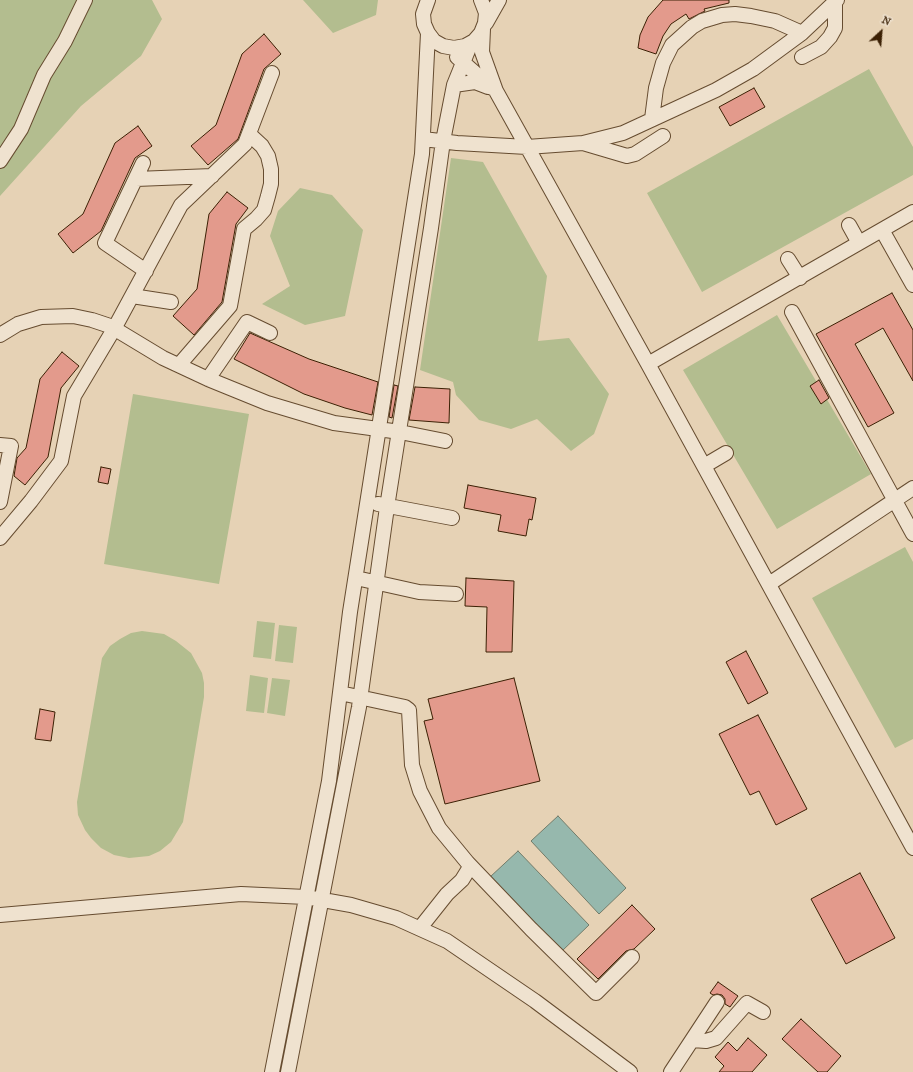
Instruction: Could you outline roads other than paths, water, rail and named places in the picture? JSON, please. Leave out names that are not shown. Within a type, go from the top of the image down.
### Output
[{"type":"lane","points":[[0,161],[21,129],[44,75],[65,41],[85,0]]},
{"type":"lane","points":[[481,0],[486,12],[482,52],[496,91],[648,364],[913,848]]},
{"type":"lane","points":[[443,46],[454,48],[471,43],[481,33],[499,0]]},
{"type":"lane","points":[[423,139],[527,147],[583,143],[623,133],[716,90],[753,69],[802,33],[836,1]]},
{"type":"lane","points":[[802,57],[815,51],[830,37],[835,28],[836,1]]},
{"type":"lane","points":[[425,3],[424,24],[434,41],[443,46],[463,62],[496,91]]},
{"type":"lane","points":[[652,119],[656,88],[663,63],[672,45],[692,26],[702,21],[722,15],[735,14],[775,22],[802,33]]},
{"type":"lane","points":[[272,1072],[329,781],[356,578],[423,139],[428,33]]},
{"type":"lane","points":[[288,1072],[360,698],[387,507],[400,432],[443,141],[454,85],[471,43]]},
{"type":"lane","points":[[0,538],[31,501],[61,461],[74,396],[114,329],[181,205],[245,144],[272,74]]},
{"type":"lane","points":[[454,85],[475,82],[496,91]]},
{"type":"lane","points":[[179,365],[230,306],[244,229],[264,210],[271,176],[268,156],[262,146],[249,134]]},
{"type":"lane","points":[[583,143],[627,156],[635,154],[663,136]]},
{"type":"lane","points":[[143,163],[105,243],[146,270]]},
{"type":"lane","points":[[136,179],[212,176]]},
{"type":"lane","points":[[648,364],[913,212]]},
{"type":"lane","points":[[850,225],[859,243]]},
{"type":"lane","points":[[882,230],[913,285]]},
{"type":"lane","points":[[788,259],[800,278]]},
{"type":"lane","points":[[132,296],[171,302]]},
{"type":"lane","points":[[792,312],[913,534]]},
{"type":"lane","points":[[0,335],[18,324],[38,317],[57,315],[74,316],[92,320],[114,329],[163,358],[208,379],[298,413],[334,422],[400,432],[445,441]]},
{"type":"lane","points":[[208,379],[247,322],[270,333]]},
{"type":"lane","points":[[0,445],[11,446],[0,502]]},
{"type":"lane","points":[[704,466],[726,453]]},
{"type":"lane","points":[[769,584],[913,488]]},
{"type":"lane","points":[[368,502],[387,507],[452,518]]},
{"type":"lane","points":[[356,578],[419,592],[456,594]]},
{"type":"lane","points":[[340,693],[404,707],[409,710],[412,765],[420,791],[438,828],[467,862],[596,993],[632,958]]},
{"type":"lane","points":[[420,928],[447,894],[467,874],[470,867],[467,862]]},
{"type":"lane","points":[[0,915],[241,894],[306,897],[351,905],[420,928],[467,953],[630,1072]]},
{"type":"lane","points":[[671,1072],[717,1002]]},
{"type":"lane","points":[[692,1040],[706,1041],[716,1038],[748,1003],[763,1012]]},
{"type":"water","points":[[558,816],[626,888],[599,914],[531,841]]},
{"type":"water","points":[[518,851],[589,925],[562,951],[490,877]]}]
